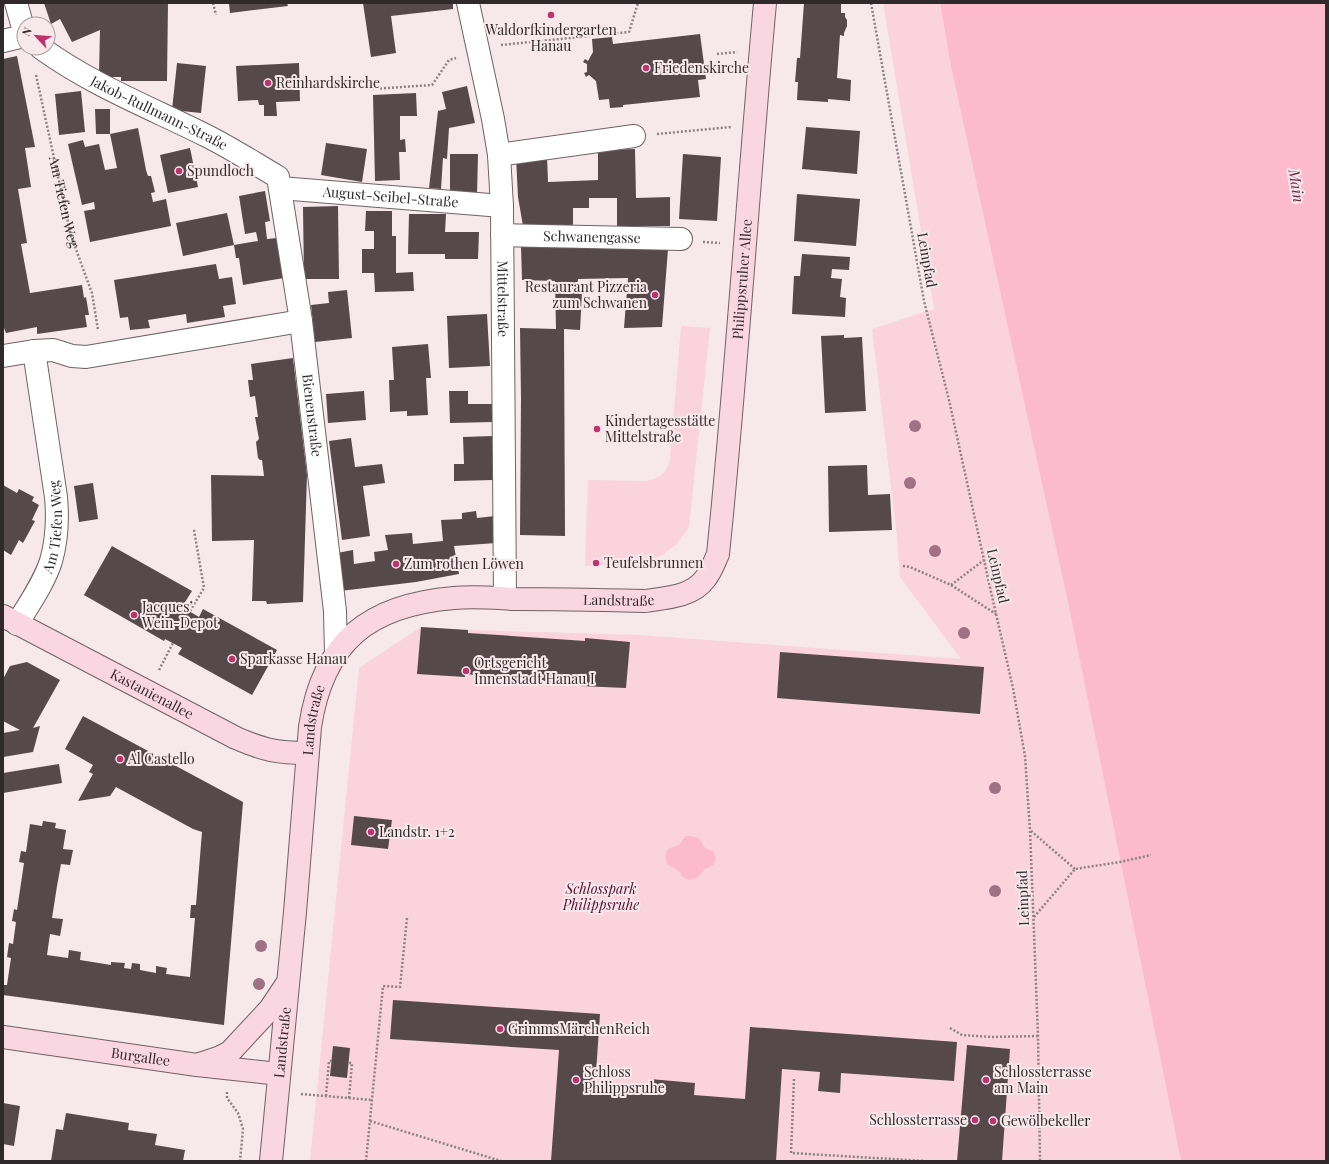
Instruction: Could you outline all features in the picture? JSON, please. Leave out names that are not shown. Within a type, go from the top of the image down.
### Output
[{"type":"main road","name":"Philippsruher Allee","points":[[718,554],[737,350],[744,244],[765,3]]},
{"type":"main road","name":"Landstraße","points":[[271,1161],[288,982],[307,753],[313,706],[319,686],[336,654],[344,643],[365,624],[396,608],[420,602],[456,598],[645,601],[668,598],[686,593],[704,581],[712,570],[718,554]]},
{"type":"main road","name":"Kastanienallee","points":[[9,624],[252,745],[280,753],[307,753]]},
{"type":"main road","points":[[197,1065],[230,1052],[270,1009],[288,982]]},
{"type":"main road","name":"Burgallee","points":[[3,1037],[229,1069],[278,1083]]},
{"type":"street","points":[[16,3],[20,16]]},
{"type":"street","name":"Mittelstraße","points":[[468,3],[493,119],[498,155],[502,206],[505,598]]},
{"type":"street","points":[[3,41],[16,38]]},
{"type":"street","name":"Jakob-Rullmann-Straße","points":[[52,56],[84,76],[146,108],[207,136],[279,182]]},
{"type":"street","points":[[498,155],[634,136]]},
{"type":"street","name":"August-Seibel-Straße","points":[[279,182],[502,206]]},
{"type":"street","name":"Bienenstraße","points":[[279,182],[301,321],[334,604],[336,654]]},
{"type":"street","name":"Schwanengasse","points":[[502,234],[681,239]]},
{"type":"street","points":[[3,356],[34,351],[53,350],[72,356],[86,357],[301,321]]},
{"type":"street","name":"Am Tiefen Weg","points":[[9,624],[42,581],[51,562],[58,518],[34,351]]},
{"type":"path","points":[[213,3],[216,15]]},
{"type":"path","points":[[372,89],[432,85],[449,60],[489,47],[629,32],[638,3]]},
{"type":"path","name":"Leinpfad","points":[[871,3],[924,301],[949,400],[1013,688],[1025,756],[1030,830],[1038,1036],[1040,1161]]},
{"type":"path","points":[[717,54],[730,53]]},
{"type":"path","name":"Am Tiefen Weg","points":[[35,70],[71,236],[92,293],[103,354]]},
{"type":"path","points":[[634,136],[721,127]]},
{"type":"path","points":[[681,239],[744,244]]},
{"type":"path","points":[[190,612],[204,588],[194,530]]},
{"type":"path","points":[[951,585],[984,560]]},
{"type":"path","points":[[903,566],[910,567],[951,585],[996,614]]},
{"type":"path","points":[[147,692],[173,643]]},
{"type":"path","points":[[1030,830],[1075,869]]},
{"type":"path","points":[[1033,918],[1075,869],[1120,862],[1151,855]]},
{"type":"path","points":[[366,1161],[383,986],[400,987],[407,918]]},
{"type":"path","points":[[950,1028],[962,1035],[992,1037],[1038,1036]]},
{"type":"path","points":[[326,1096],[329,1061],[332,1061]]},
{"type":"path","points":[[349,1063],[352,1063],[349,1098]]},
{"type":"path","points":[[229,1069],[227,1098],[238,1113],[243,1129],[240,1161]]},
{"type":"path","points":[[794,1079],[791,1153],[925,1161]]},
{"type":"path","points":[[278,1083],[326,1096],[372,1100]]},
{"type":"path","points":[[370,1121],[501,1161]]},
{"type":"green space","name":"Schlosspark Philippsruhe","points":[[883,3],[940,3],[951,67],[1070,612],[1181,1161],[310,1161],[359,668],[421,627],[468,630],[640,635],[961,659],[900,577],[897,537],[872,329],[934,309]]},
{"type":"green space","points":[[681,326],[710,328],[689,527],[677,544],[662,555],[648,562],[585,566],[588,480],[646,481],[659,477],[667,469],[670,460]]},
{"type":"water","name":"Main","points":[[940,3],[1326,3],[1326,1161],[1181,1161],[1070,612],[951,67]]},
{"type":"water","points":[[685,836],[699,838],[705,848],[713,851],[716,858],[713,865],[705,869],[699,876],[693,879],[684,878],[675,868],[668,865],[666,861],[666,853],[668,849],[680,844]]},
{"type":"building","points":[[44,3],[168,3],[167,81],[121,81],[121,77],[106,77],[106,74],[99,74],[100,30],[72,42],[60,19],[56,21],[56,16],[48,16]]},
{"type":"building","points":[[229,3],[287,3],[288,6],[230,13]]},
{"type":"building","points":[[363,3],[453,3],[453,9],[391,16],[396,53],[371,57]]},
{"type":"building","points":[[804,3],[841,3],[841,13],[845,13],[847,26],[844,36],[840,35],[837,78],[851,80],[850,101],[828,99],[828,102],[797,100],[798,82],[795,82],[797,58],[800,58]]},
{"type":"building","name":"Friedenskirche","points":[[700,34],[706,79],[698,80],[700,97],[623,105],[623,107],[610,108],[609,99],[599,100],[596,81],[589,75],[586,77],[584,73],[587,72],[587,64],[583,62],[585,59],[588,61],[593,52],[592,39],[612,37],[613,44]]},
{"type":"building","points":[[17,56],[35,147],[25,148],[31,187],[18,189],[27,243],[21,244],[30,293],[82,285],[89,315],[85,315],[87,327],[37,334],[37,327],[6,333],[4,328],[3,59]]},
{"type":"building","points":[[177,63],[206,66],[201,113],[172,110]]},
{"type":"building","name":"Reinhardskirche","points":[[299,63],[300,101],[276,102],[277,116],[264,116],[264,105],[259,105],[258,100],[238,101],[236,66]]},
{"type":"building","points":[[467,86],[475,123],[449,128],[447,159],[443,158],[441,189],[429,188],[438,111],[446,109],[442,92]]},
{"type":"building","points":[[81,91],[85,132],[59,135],[55,94]]},
{"type":"building","points":[[416,93],[417,116],[400,116],[400,140],[405,139],[406,152],[399,152],[400,180],[375,181],[373,95]]},
{"type":"building","points":[[95,109],[110,109],[110,134],[96,134]]},
{"type":"building","points":[[806,127],[860,131],[857,174],[802,169]]},
{"type":"building","points":[[138,128],[146,170],[148,176],[151,176],[155,192],[151,193],[153,202],[166,199],[171,226],[90,242],[84,211],[95,209],[94,202],[82,205],[68,144],[83,140],[85,147],[99,144],[105,170],[117,168],[110,134]]},
{"type":"building","points":[[326,143],[367,149],[362,182],[321,175]]},
{"type":"building","name":"Spundloch","points":[[190,148],[198,187],[168,193],[160,155]]},
{"type":"building","points":[[635,149],[636,198],[670,197],[670,226],[617,226],[617,198],[589,198],[589,208],[573,208],[573,225],[523,226],[518,197],[516,157],[547,156],[548,182],[598,180],[598,150]]},
{"type":"building","points":[[450,154],[478,154],[477,195],[450,195]]},
{"type":"building","points":[[683,154],[721,157],[717,221],[679,219]]},
{"type":"building","points":[[265,191],[270,221],[265,222],[267,239],[277,238],[284,278],[243,285],[239,258],[236,258],[234,245],[258,241],[256,232],[245,234],[239,196]]},
{"type":"building","points":[[797,194],[860,199],[856,246],[794,241]]},
{"type":"building","points":[[338,206],[339,279],[304,279],[303,207]]},
{"type":"building","points":[[366,211],[392,211],[392,236],[396,236],[396,273],[413,272],[414,291],[375,292],[374,273],[362,273],[362,249],[374,249],[374,231],[365,231]]},
{"type":"building","points":[[227,213],[234,245],[183,256],[176,223]]},
{"type":"building","points":[[409,214],[446,214],[445,232],[479,232],[478,259],[445,259],[445,254],[408,254]]},
{"type":"building","points":[[521,247],[668,249],[662,327],[624,328],[628,278],[578,279],[577,292],[582,292],[580,330],[564,329],[565,536],[520,535],[520,328],[556,329],[555,281],[522,280]]},
{"type":"building","points":[[802,254],[850,257],[849,270],[832,269],[831,278],[842,279],[840,297],[846,298],[845,317],[792,314],[794,276],[800,276]]},
{"type":"building","points":[[216,264],[219,279],[232,277],[236,304],[223,306],[225,317],[187,323],[186,314],[148,320],[150,328],[130,330],[128,317],[120,318],[114,280]]},
{"type":"building","points":[[347,290],[352,338],[315,342],[311,305],[329,303],[328,292]]},
{"type":"building","points":[[487,314],[490,366],[449,368],[447,316]]},
{"type":"building","points":[[844,335],[844,338],[862,337],[866,411],[825,413],[821,336]]},
{"type":"building","points":[[428,344],[431,378],[426,378],[428,415],[407,416],[407,411],[390,412],[389,380],[394,380],[392,347]]},
{"type":"building","points":[[293,358],[307,475],[303,602],[267,604],[266,601],[252,601],[254,540],[212,541],[211,475],[264,476],[262,460],[258,458],[256,442],[259,439],[255,417],[258,417],[255,396],[250,397],[248,380],[253,380],[251,364]]},
{"type":"building","points":[[364,391],[366,420],[328,423],[326,394]]},
{"type":"building","points":[[449,391],[468,391],[468,404],[492,404],[493,422],[450,423]]},
{"type":"building","points":[[492,436],[493,480],[454,481],[454,464],[464,464],[463,437]]},
{"type":"building","points":[[351,438],[355,467],[382,464],[385,483],[363,486],[370,536],[342,540],[329,441]]},
{"type":"building","points":[[867,465],[868,495],[890,494],[892,530],[829,532],[828,466]]},
{"type":"building","points":[[93,483],[98,519],[79,522],[74,486]]},
{"type":"building","points":[[3,485],[17,493],[19,489],[34,497],[32,501],[39,505],[32,520],[35,521],[23,543],[19,540],[11,555],[3,550]]},
{"type":"building","points":[[476,511],[477,518],[495,516],[496,543],[454,546],[459,574],[416,582],[340,591],[337,553],[353,550],[354,564],[375,561],[374,552],[388,550],[385,535],[412,533],[413,544],[443,541],[441,520],[462,519],[462,513]]},
{"type":"building","points":[[112,546],[192,591],[182,607],[199,617],[203,609],[277,650],[252,695],[178,654],[182,648],[165,639],[164,641],[84,595]]},
{"type":"building","points":[[421,627],[468,630],[468,633],[585,641],[585,638],[630,642],[626,688],[580,686],[579,684],[465,674],[465,677],[417,674]]},
{"type":"building","points":[[780,652],[984,667],[980,714],[777,698]]},
{"type":"building","points":[[27,662],[60,680],[33,728],[40,726],[33,752],[3,757],[3,733],[20,730],[3,721],[3,679],[10,666]]},
{"type":"building","points":[[83,716],[243,802],[224,1025],[3,995],[3,985],[7,985],[11,958],[7,957],[9,943],[13,944],[16,922],[12,921],[14,909],[17,910],[24,863],[19,862],[21,851],[26,852],[30,824],[42,826],[43,821],[56,823],[55,828],[66,830],[63,849],[73,850],[70,865],[61,864],[52,918],[63,919],[60,936],[50,934],[47,955],[68,958],[69,950],[81,952],[80,960],[111,965],[111,962],[125,963],[124,968],[131,969],[132,963],[140,964],[140,970],[156,973],[156,966],[167,968],[166,974],[190,977],[195,918],[190,918],[191,905],[196,905],[202,832],[193,829],[116,787],[110,796],[78,801],[93,774],[89,772],[93,765],[65,749]]},
{"type":"building","points":[[59,764],[62,783],[3,793],[3,773]]},
{"type":"building","name":"Landstr. 1+2","points":[[354,816],[392,820],[388,849],[351,845]]},
{"type":"building","name":"Schloss Philippsruhe","points":[[393,1000],[600,1014],[595,1088],[649,1092],[650,1079],[695,1083],[694,1095],[745,1099],[750,1027],[957,1042],[954,1081],[841,1073],[840,1093],[818,1091],[820,1072],[782,1069],[776,1161],[551,1161],[559,1050],[390,1039]]},
{"type":"building","name":"Schlossterrasse am Main","points":[[967,1045],[1010,1049],[1002,1161],[957,1161]]},
{"type":"building","points":[[333,1046],[350,1048],[347,1078],[330,1076]]},
{"type":"building","points":[[3,1103],[20,1106],[14,1146],[3,1144]]},
{"type":"building","points":[[66,1113],[129,1123],[128,1130],[157,1134],[155,1145],[185,1150],[183,1161],[51,1161],[56,1129],[63,1130]]},
{"type":"place","name":"Waldorfkindergarten Hanau","points":[[551,15]]},
{"type":"place","name":"Friedenskirche","points":[[646,68]]},
{"type":"place","name":"Reinhardskirche","points":[[268,83]]},
{"type":"place","name":"Spundloch","points":[[179,171]]},
{"type":"place","name":"Restaurant Pizzeria zum Schwanen","points":[[655,295]]},
{"type":"place","name":"Kindertagesstätte Mittelstraße","points":[[597,429]]},
{"type":"place","name":"Teufelsbrunnen","points":[[596,563]]},
{"type":"place","name":"Zum rothen Löwen","points":[[396,564]]},
{"type":"place","name":"Jacques’ Wein-Depot","points":[[134,615]]},
{"type":"place","name":"Sparkasse Hanau","points":[[232,659]]},
{"type":"place","name":"Ortsgericht Innenstadt Hanau I","points":[[466,671]]},
{"type":"place","name":"Al Castello","points":[[120,759]]},
{"type":"place","name":"Landstr. 1+2","points":[[371,832]]},
{"type":"place","name":"GrimmsMärchenReich","points":[[500,1029]]},
{"type":"place","name":"Schloss Philippsruhe","points":[[576,1080]]},
{"type":"place","name":"Schlossterrasse am Main","points":[[986,1080]]},
{"type":"place","name":"Schlossterrasse","points":[[975,1120]]},
{"type":"place","name":"Gewölbekeller","points":[[993,1121]]}]
